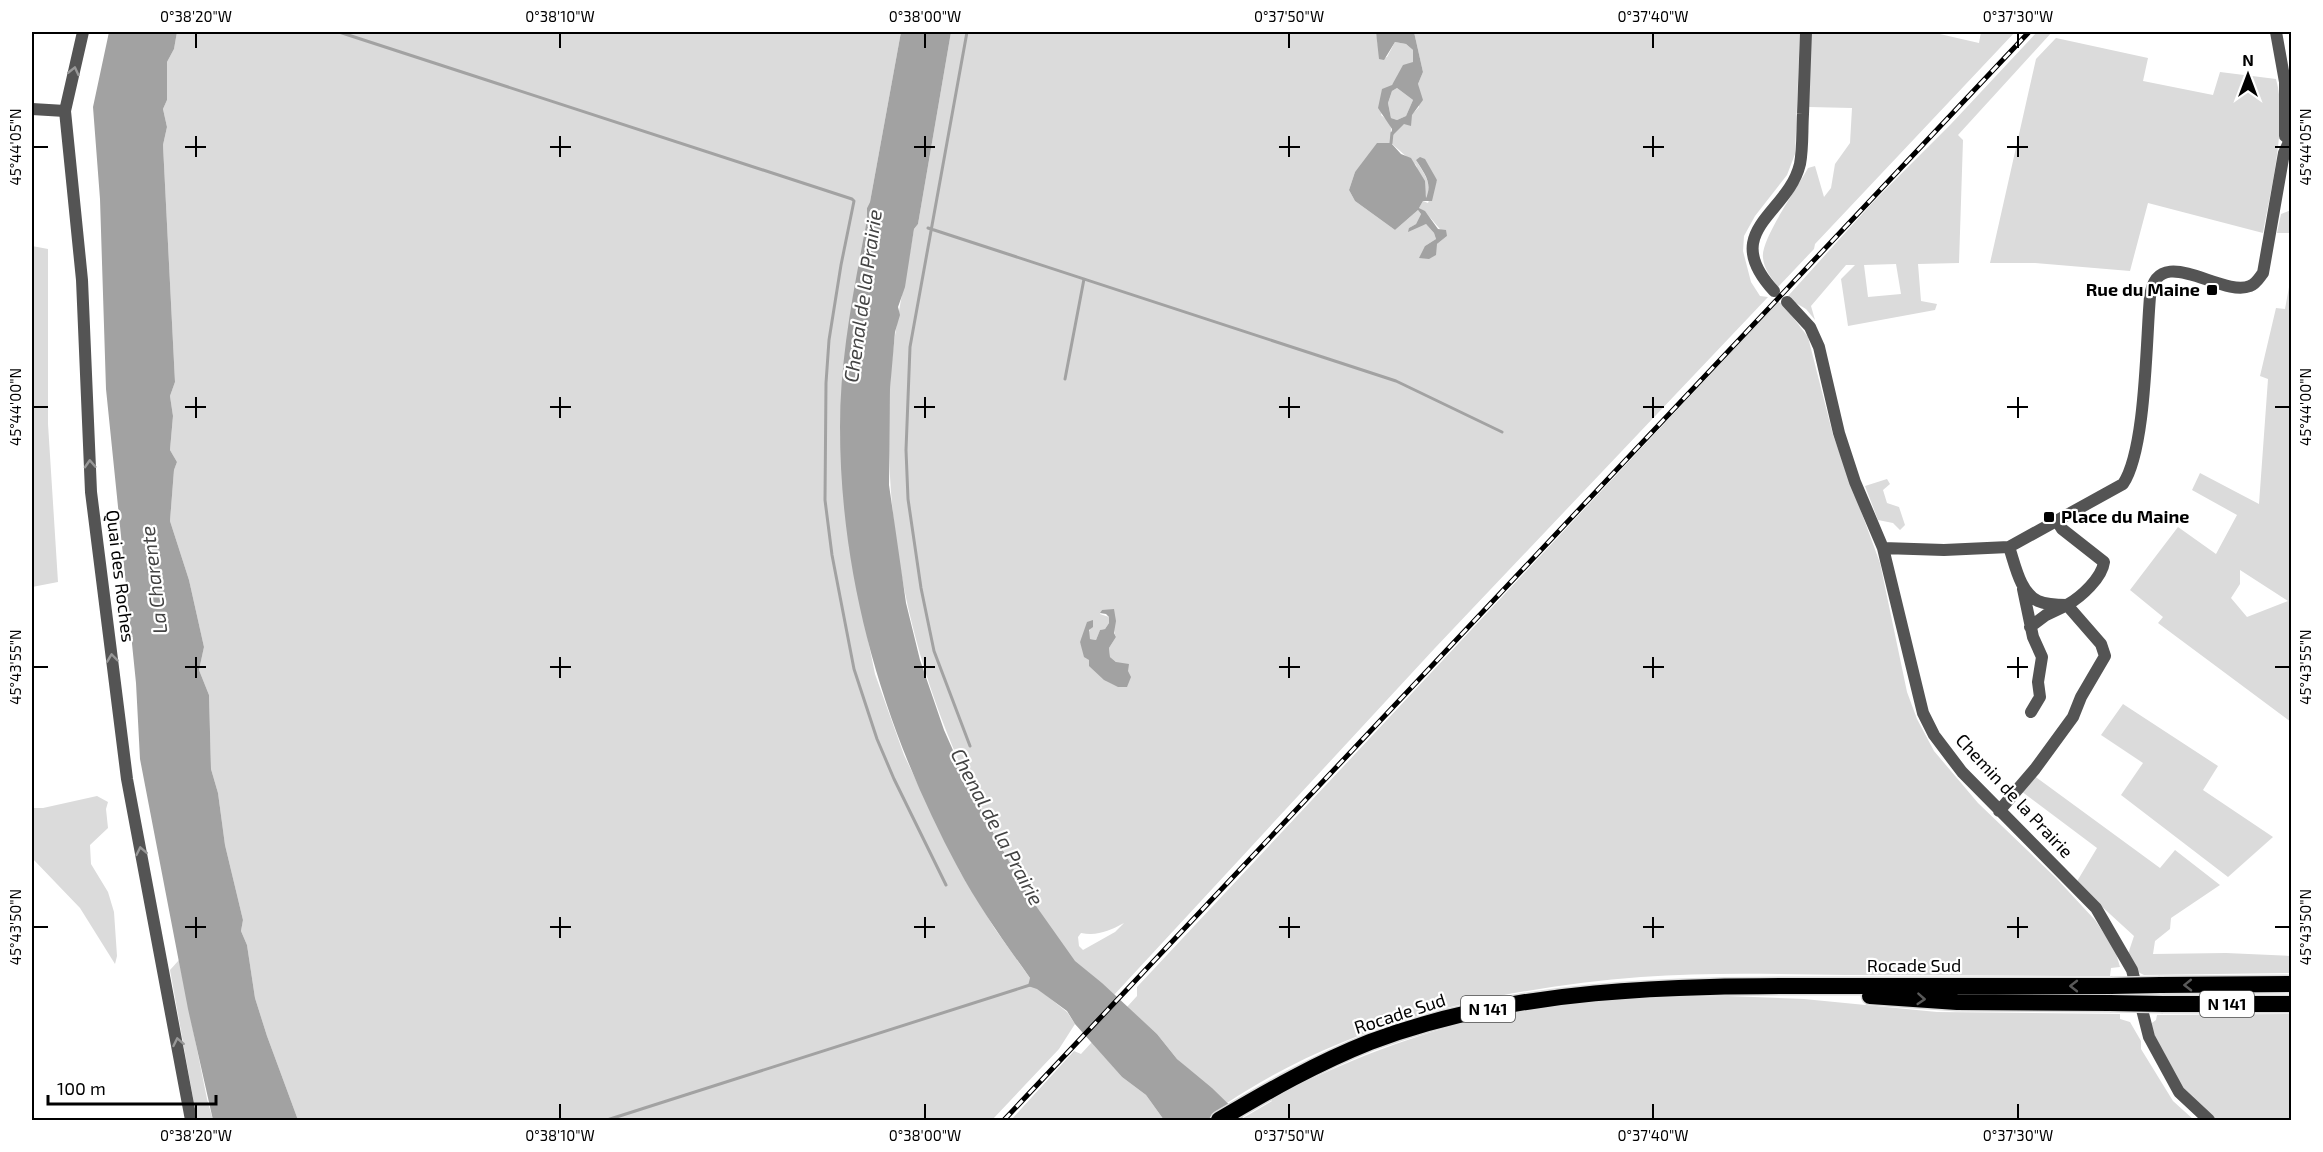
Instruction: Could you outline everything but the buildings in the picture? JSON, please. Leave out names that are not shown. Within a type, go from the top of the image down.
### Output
[{"type":"highway","name":"Rocade Sud","points":[[1219,1120],[1323,1062],[1371,1042],[1409,1029],[1492,1008],[1589,993],[1716,986],[2292,984]]},
{"type":"highway","name":"Rocade Sud","points":[[1716,986],[1957,1002],[2292,1004]]},
{"type":"street","name":"Quai des Roches","points":[[83,32],[65,111],[82,280],[91,492],[127,779],[191,1120]]},
{"type":"street","points":[[1774,291],[1758,271],[1753,245],[1761,224],[1788,188],[1799,167],[1806,32]]},
{"type":"street","points":[[1883,548],[1944,550],[2009,547],[2117,489],[2128,477],[2141,415],[2150,297],[2154,281],[2160,275],[2170,271],[2183,272],[2233,287],[2250,286],[2263,273],[2284,153],[2290,142],[2286,136],[2285,82],[2276,32]]},
{"type":"street","points":[[32,110],[65,111]]},
{"type":"street","name":"Chemin de la Prairie","points":[[1787,302],[1802,316],[1816,337],[1839,433],[1855,482],[1883,548],[1923,712],[1934,735],[1962,772],[2096,908],[2132,970],[2149,1037],[2179,1092],[2209,1120]]},
{"type":"street","points":[[2030,627],[2046,615],[2076,599],[2102,569],[2104,562],[2062,529],[2057,521]]},
{"type":"street","points":[[2009,547],[2020,579],[2030,627],[2042,657],[2038,682],[2040,697],[2031,712]]},
{"type":"street","points":[[1999,811],[2035,769],[2073,717],[2081,697],[2105,656],[2101,644],[2067,605],[2040,602],[2031,596],[2020,579]]},
{"type":"shaded area","points":[[177,32],[901,32],[870,202],[867,208],[843,372],[840,430],[854,572],[875,674],[904,755],[959,870],[995,929],[1037,988],[1067,1012],[1075,1024],[1059,1049],[992,1120],[298,1120],[255,998],[247,945],[241,931],[243,920],[225,845],[218,793],[211,769],[209,695],[199,670],[204,647],[189,580],[170,521],[174,470],[177,462],[170,450],[173,416],[170,396],[175,382],[163,145],[167,127],[163,109],[167,100],[167,62],[174,49]]},
{"type":"shaded area","points":[[951,32],[1376,32],[1380,59],[1387,57],[1395,42],[1406,44],[1413,50],[1413,62],[1392,85],[1381,115],[1389,124],[1392,135],[1419,107],[1418,84],[1423,72],[1414,32],[1800,32],[1795,154],[1787,175],[1755,216],[1744,236],[1743,251],[1751,282],[1760,296],[1768,297],[1435,648],[1114,995],[1073,960],[1046,923],[1007,857],[952,746],[931,689],[914,632],[901,573],[893,513],[889,452],[893,349],[914,229],[918,224]],"holes":[[[1391,143],[1416,165],[1427,198],[1428,183],[1416,160],[1437,180],[1428,203],[1423,201],[1419,208],[1447,236],[1437,244],[1425,246],[1436,239],[1426,224],[1409,228],[1416,224],[1421,214],[1418,210],[1395,230],[1355,201],[1349,190],[1355,172]],[[1102,610],[1109,610],[1114,617],[1116,637],[1109,648],[1110,657],[1116,662],[1127,686],[1118,685],[1103,678],[1092,665],[1080,642],[1093,620],[1088,635],[1090,639],[1096,640],[1100,630],[1105,629],[1109,623],[1109,617],[1100,614]],[[1124,923],[1115,932],[1083,950],[1079,946],[1078,937],[1081,933],[1098,933]]]},
{"type":"shaded area","points":[[1810,32],[1931,32],[1979,43],[1981,32],[2015,32],[1815,244],[1814,249],[1778,287],[1767,270],[1763,258],[1767,239],[1773,227],[1808,168],[1815,166],[1824,197],[1831,188],[1835,164],[1850,143],[1852,108],[1809,107]]},
{"type":"shaded area","points":[[2037,32],[2052,32],[1958,135],[1963,140],[1959,263],[1918,264],[1921,301],[1937,304],[1935,310],[1848,326],[1841,279],[1855,265],[1846,265],[1811,306],[1815,320],[1806,309],[1789,299],[1788,296],[1874,201],[1951,124]],"holes":[[[1896,264],[1901,294],[1868,297],[1864,265]]]},
{"type":"shaded area","points":[[2056,38],[2148,58],[2143,81],[2213,95],[2220,72],[2276,79],[2279,96],[2279,135],[2263,233],[2148,203],[2130,271],[2035,263],[1990,263],[2036,59]]},
{"type":"shaded area","points":[[1397,88],[1413,100],[1406,116],[1397,120],[1391,118],[1388,103],[1392,91]]},
{"type":"shaded area","points":[[2291,210],[2291,233],[2277,233],[2281,214]]},
{"type":"shaded area","points":[[32,246],[48,249],[48,424],[58,582],[32,587]]},
{"type":"shaded area","points":[[2291,276],[2291,722],[2158,623],[2163,617],[2130,590],[2178,527],[2216,554],[2237,515],[2192,490],[2200,473],[2259,504],[2268,379],[2260,376],[2276,308],[2285,309]],"holes":[[[2240,570],[2288,601],[2247,617],[2231,598],[2240,584]]]},
{"type":"shaded area","points":[[1778,302],[1782,303],[1808,337],[1833,435],[1880,563],[1907,692],[1917,719],[1934,751],[1978,803],[2056,878],[2095,920],[2115,950],[2120,967],[2111,968],[2110,976],[1692,974],[1587,982],[1533,990],[1479,1000],[1373,1030],[1322,1051],[1274,1075],[1227,1103],[1177,1059],[1157,1034],[1127,1007],[1137,996],[1137,987]]},
{"type":"shaded area","points":[[1887,479],[1890,484],[1883,490],[1887,503],[1899,507],[1905,525],[1900,530],[1893,523],[1878,520],[1865,486]]},
{"type":"shaded area","points":[[2123,704],[2218,766],[2203,790],[2273,837],[2228,877],[2121,795],[2143,763],[2101,735]]},
{"type":"shaded area","points":[[2033,775],[2160,868],[2175,850],[2220,885],[2171,918],[2170,929],[2155,941],[2153,954],[2226,953],[2291,956],[2291,973],[2144,975],[2136,971],[2128,954],[2134,936],[2076,883],[2097,848],[2021,791]]},
{"type":"shaded area","points":[[97,796],[108,802],[106,809],[108,828],[90,845],[91,864],[108,892],[114,912],[117,956],[115,964],[80,908],[32,858],[32,808],[43,808]]},
{"type":"shaded area","points":[[179,960],[213,1120],[197,1120],[170,970]]},
{"type":"shaded area","points":[[1727,996],[1804,999],[1937,1012],[2120,1014],[2120,1019],[2130,1022],[2141,1041],[2141,1049],[2173,1101],[2194,1120],[1245,1120],[1243,1118],[1272,1101],[1272,1098],[1334,1069],[1398,1043],[1464,1023],[1531,1009],[1580,1003]]},
{"type":"shaded area","points":[[2291,1014],[2291,1120],[2212,1120],[2185,1092],[2149,1025],[2156,1020],[2157,1015]]},
{"type":"shaded area","points":[[1092,1042],[1122,1077],[1146,1095],[1164,1120],[1011,1120],[1074,1051],[1081,1054]]},
{"type":"water","name":"La Charente","points":[[109,32],[177,32],[174,49],[167,62],[167,100],[163,109],[167,127],[163,145],[175,382],[170,396],[173,416],[170,450],[177,462],[174,470],[170,521],[189,580],[204,647],[199,670],[209,695],[211,769],[218,793],[225,845],[243,920],[241,931],[247,945],[255,998],[298,1120],[213,1120],[188,1009],[140,759],[136,683],[106,389],[100,199],[93,107]]},
{"type":"water","name":"Chenal de la Prairie","points":[[901,32],[951,32],[918,224],[914,229],[905,287],[898,307],[900,315],[895,332],[890,389],[889,485],[906,603],[920,660],[944,730],[968,784],[1029,896],[1075,961],[1157,1034],[1177,1059],[1245,1120],[1164,1120],[1146,1095],[1122,1077],[1075,1024],[1067,1011],[1037,989],[1028,986],[1030,978],[983,911],[958,868],[909,764],[889,710],[858,599],[848,542],[842,485],[840,427],[842,375],[857,271]]},
{"type":"water","points":[[1376,32],[1414,32],[1423,72],[1418,84],[1423,100],[1412,115],[1411,126],[1404,124],[1392,136],[1392,129],[1378,108],[1382,89],[1392,85],[1403,65],[1413,62],[1413,50],[1406,44],[1395,42],[1384,60],[1379,59]],"holes":[[[1397,88],[1413,100],[1406,116],[1397,120],[1391,118],[1388,103],[1392,91]]]},
{"type":"water","points":[[1377,143],[1391,143],[1401,154],[1411,158],[1425,181],[1426,198],[1428,183],[1416,160],[1420,157],[1425,159],[1437,180],[1432,201],[1423,201],[1419,208],[1425,211],[1438,229],[1446,230],[1447,236],[1437,244],[1436,255],[1429,259],[1419,258],[1425,246],[1436,239],[1434,233],[1426,224],[1408,232],[1409,228],[1416,224],[1421,214],[1418,210],[1395,230],[1355,201],[1349,190],[1355,172]]},
{"type":"water","points":[[1114,609],[1116,637],[1109,648],[1110,657],[1116,662],[1129,664],[1128,671],[1131,677],[1127,687],[1118,687],[1104,680],[1089,666],[1089,660],[1084,657],[1080,642],[1087,622],[1093,620],[1093,627],[1089,630],[1090,639],[1096,640],[1100,630],[1105,629],[1109,623],[1109,617],[1100,613],[1102,610]]},
{"type":"waterway","points":[[339,32],[854,201],[829,340],[826,383],[825,500],[832,555],[854,669],[877,739],[946,885]]},
{"type":"waterway","name":"Chenal de la Prairie","points":[[967,32],[910,347],[906,450],[908,499],[921,588],[934,651],[970,746]]},
{"type":"waterway","points":[[1391,143],[1392,133]]},
{"type":"waterway","points":[[928,228],[1396,381],[1502,432]]},
{"type":"waterway","points":[[1065,379],[1084,279]]},
{"type":"waterway","points":[[607,1120],[1030,985]]},
{"type":"railway","points":[[1004,1120],[2029,32]]},
{"type":"place","name":"Rue du Maine","points":[[2212,290]]},
{"type":"place","name":"Place du Maine","points":[[2049,517]]}]
